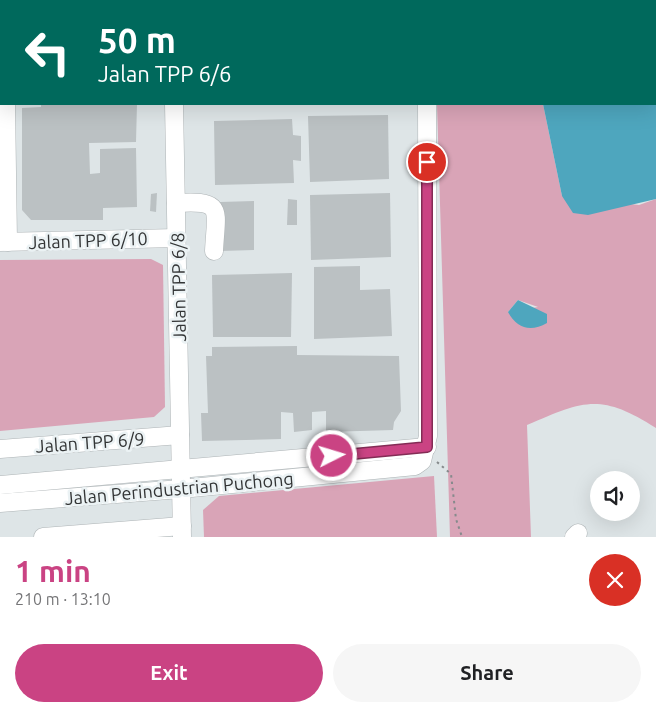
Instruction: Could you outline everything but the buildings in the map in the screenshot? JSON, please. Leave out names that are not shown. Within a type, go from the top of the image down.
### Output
[{"type":"street","points":[[4,242],[6,105]]},
{"type":"street","name":"Jalan TPP 6/8","points":[[174,105],[182,531]]},
{"type":"street","points":[[426,105],[428,442]]},
{"type":"street","points":[[176,202],[206,202],[213,206],[216,214],[214,250]]},
{"type":"street","name":"Jalan TPP 6/10","points":[[4,242],[177,238]]},
{"type":"street","name":"Jalan TPP 6/9","points":[[0,449],[180,435]]},
{"type":"street","name":"Jalan Perindustrian Puchong","points":[[0,485],[181,470],[428,442],[422,461],[415,466],[181,489],[0,503]]},
{"type":"street","points":[[43,537],[182,531]]},
{"type":"path","points":[[428,442],[432,442],[438,463],[451,474],[456,519],[462,537]]},
{"type":"shaded area","points":[[437,105],[543,105],[562,196],[639,205],[656,199],[656,428],[620,409],[592,404],[563,410],[527,425],[531,537],[450,537]],"holes":[[[518,300],[538,307],[508,312]]]},
{"type":"shaded area","points":[[151,259],[163,265],[165,407],[154,417],[0,431],[0,260]]},
{"type":"shaded area","points":[[434,476],[437,537],[204,537],[203,510],[219,496]]},
{"type":"water","points":[[543,105],[656,105],[656,199],[588,215],[573,213],[562,196]]},
{"type":"water","points":[[518,300],[547,314],[547,323],[530,328],[516,322],[508,312]]},
{"type":"route","points":[[332,456],[427,447],[427,162]]}]
